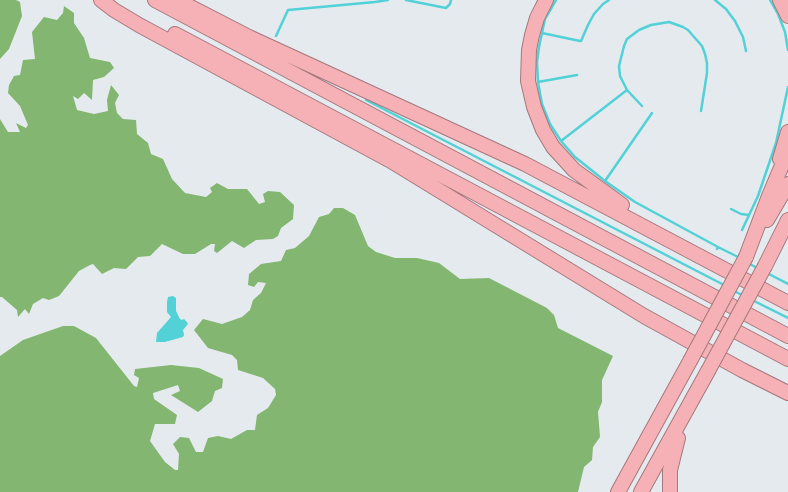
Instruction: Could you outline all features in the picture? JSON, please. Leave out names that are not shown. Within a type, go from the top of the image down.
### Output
[{"type":"highway","points":[[101,0],[114,10],[197,57],[391,161],[644,316],[742,370],[788,393]]},
{"type":"highway","points":[[111,0],[788,359]]},
{"type":"highway","points":[[155,0],[788,336]]},
{"type":"highway","points":[[176,0],[250,37],[525,164],[788,303]]},
{"type":"highway","points":[[546,0],[537,18],[532,35],[528,63],[528,81],[534,107],[543,130],[553,147],[574,170],[612,199],[675,237],[690,251]]},
{"type":"highway","points":[[780,0],[788,16]]},
{"type":"highway","points":[[769,196],[788,132]]},
{"type":"highway","points":[[746,257],[788,151]]},
{"type":"highway","points":[[618,492],[746,257],[788,184]]},
{"type":"highway","points":[[641,492],[765,266],[788,220]]},
{"type":"highway","points":[[765,266],[788,232]]},
{"type":"highway","points":[[769,293],[788,298]]},
{"type":"highway","points":[[742,370],[763,385],[788,398]]},
{"type":"highway","points":[[670,492],[672,460],[690,404]]},
{"type":"green space","points":[[0,0],[16,0],[20,2],[22,16],[9,49],[0,59]]},
{"type":"green space","points":[[64,6],[74,13],[74,23],[84,38],[90,58],[110,62],[114,68],[104,77],[93,80],[92,100],[84,93],[78,99],[73,96],[77,110],[94,114],[108,111],[107,100],[111,85],[119,95],[115,103],[117,113],[123,119],[136,120],[137,134],[148,143],[151,154],[163,159],[172,179],[185,193],[206,197],[212,192],[210,188],[217,183],[228,189],[247,189],[259,204],[265,202],[263,194],[268,191],[280,192],[294,205],[293,219],[281,228],[278,236],[273,239],[256,240],[244,248],[232,241],[217,253],[214,251],[215,244],[211,244],[195,254],[183,254],[162,244],[150,256],[138,257],[126,269],[114,268],[102,274],[93,264],[90,265],[79,271],[59,296],[49,300],[43,298],[33,304],[29,314],[25,309],[18,317],[17,310],[2,297],[0,297],[0,119],[8,132],[20,132],[16,123],[26,128],[28,125],[20,106],[8,93],[9,85],[14,76],[20,75],[23,60],[35,59],[32,32],[44,17],[57,20],[63,13]]},
{"type":"green space","points":[[334,208],[343,208],[355,215],[368,246],[376,252],[395,258],[417,258],[439,263],[460,279],[489,278],[547,308],[554,315],[558,328],[613,356],[602,380],[602,402],[598,412],[600,437],[593,447],[592,460],[584,467],[578,492],[0,492],[0,356],[23,340],[63,326],[74,326],[96,338],[134,386],[137,387],[139,378],[134,375],[135,369],[171,365],[199,368],[223,379],[222,388],[215,391],[212,401],[198,412],[171,395],[180,391],[178,385],[153,393],[154,399],[177,415],[175,424],[155,424],[150,441],[165,462],[175,470],[178,470],[179,454],[173,444],[180,437],[189,438],[196,452],[203,452],[208,438],[218,436],[231,439],[247,430],[255,430],[257,415],[268,408],[276,395],[275,389],[263,378],[238,370],[237,360],[232,355],[208,348],[194,330],[203,319],[222,324],[242,317],[250,310],[253,300],[261,293],[266,283],[258,282],[254,287],[248,285],[249,274],[261,264],[281,261],[286,250],[295,248],[309,236],[319,217],[329,214]]},
{"type":"water","points":[[173,296],[176,298],[176,311],[180,319],[184,319],[188,324],[183,330],[184,335],[183,337],[165,342],[156,342],[157,333],[171,317],[167,312],[167,302],[168,297]]},
{"type":"waterway","points":[[276,36],[288,10],[388,0]]},
{"type":"waterway","points":[[406,0],[446,8],[450,4],[451,0]]},
{"type":"waterway","points":[[556,0],[545,19],[537,62],[538,82],[542,104],[550,124],[561,141],[575,157],[635,202],[718,247]]},
{"type":"waterway","points":[[581,41],[594,14],[609,0]]},
{"type":"waterway","points":[[715,0],[726,9],[735,21],[743,37],[746,51]]},
{"type":"waterway","points":[[770,0],[778,14],[785,32],[788,50]]},
{"type":"waterway","points":[[642,106],[627,90],[620,76],[619,66],[624,46],[627,39],[639,30],[651,25],[669,22],[688,30],[702,46],[705,54],[707,73],[701,111]]},
{"type":"waterway","points":[[542,33],[580,41]]},
{"type":"waterway","points":[[538,82],[577,75]]},
{"type":"waterway","points":[[742,230],[758,196],[776,143],[788,87]]},
{"type":"waterway","points":[[561,141],[627,90]]},
{"type":"waterway","points":[[366,100],[724,285]]},
{"type":"waterway","points":[[605,181],[652,113]]},
{"type":"waterway","points":[[731,209],[741,214],[749,215]]},
{"type":"waterway","points":[[717,249],[718,247],[740,258]]},
{"type":"waterway","points":[[748,263],[759,269]]},
{"type":"waterway","points":[[767,273],[788,284]]},
{"type":"waterway","points":[[732,290],[744,296]]},
{"type":"waterway","points":[[752,300],[788,318]]}]
